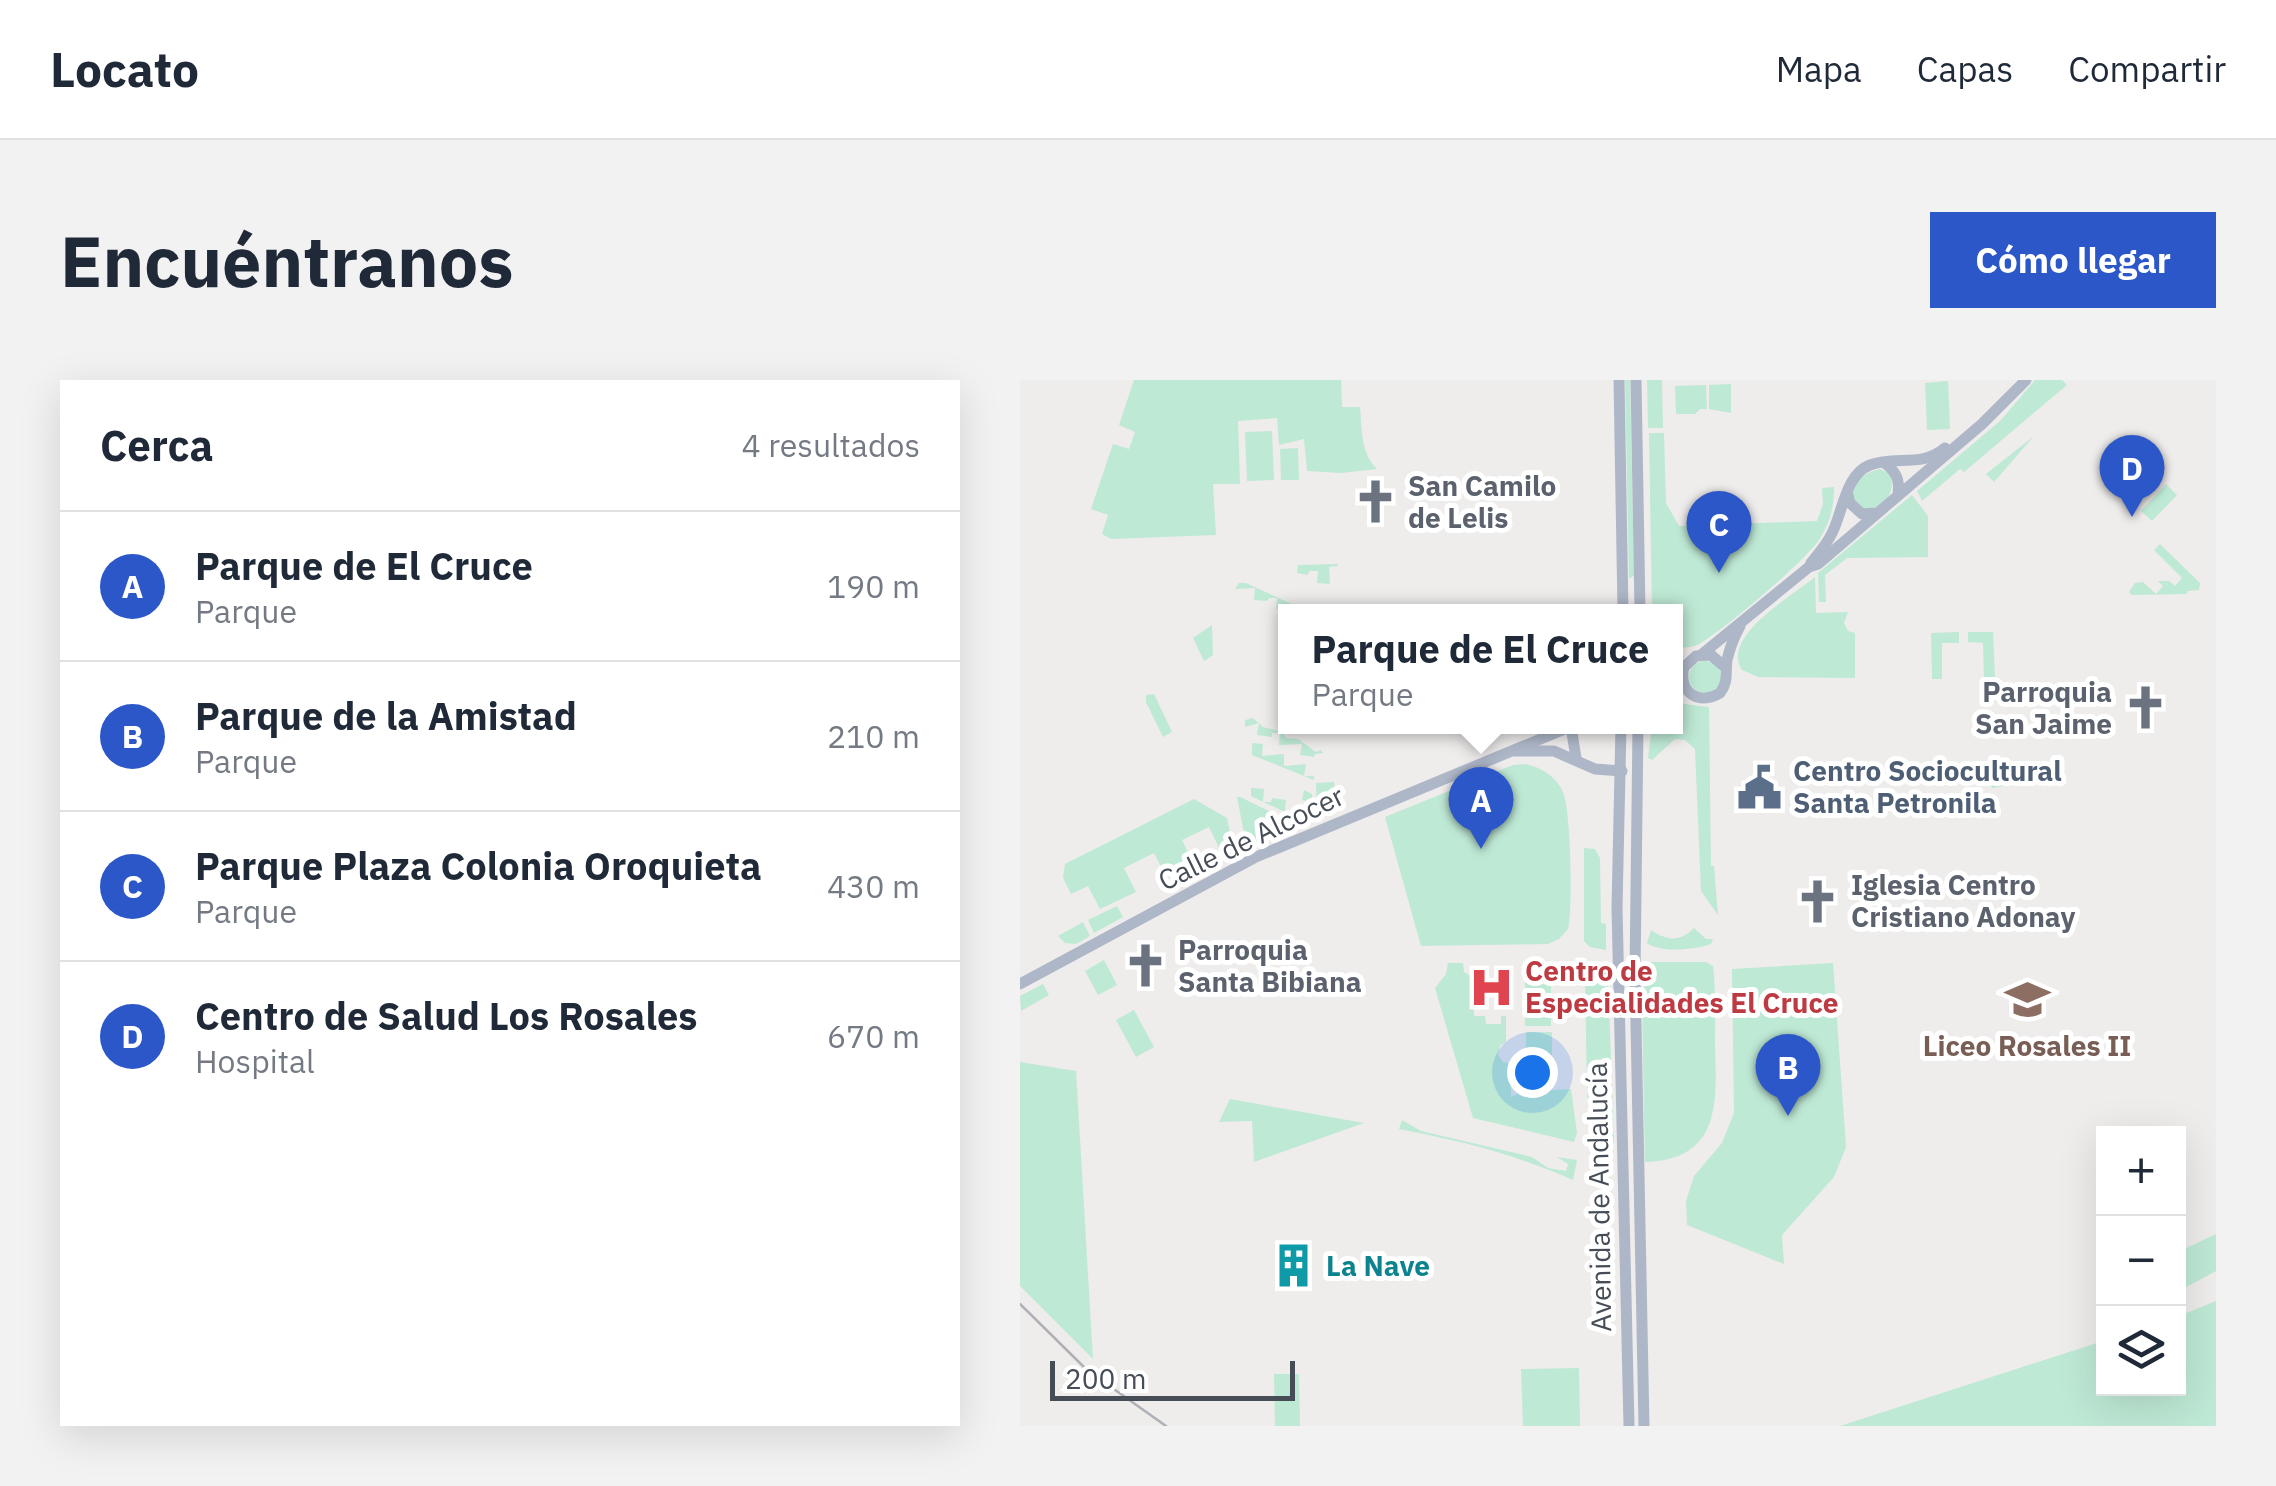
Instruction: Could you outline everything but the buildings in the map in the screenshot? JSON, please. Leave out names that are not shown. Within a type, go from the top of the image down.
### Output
[{"type":"main road","points":[[1620,380],[1623,604]]},
{"type":"main road","points":[[1636,380],[1640,604]]},
{"type":"main road","points":[[1683,676],[1696,657],[1740,626],[1809,567],[1832,533],[1850,482],[1859,472],[1870,464],[1936,456],[2023,380]]},
{"type":"main road","points":[[1809,567],[1818,564],[1982,424],[2023,380]]},
{"type":"main road","points":[[1885,464],[1895,471],[1900,482],[1898,495]]},
{"type":"main road","points":[[1848,495],[1855,510],[1862,514],[1877,513]]},
{"type":"main road","points":[[1683,697],[1706,700],[1720,694],[1726,684],[1730,646],[1740,626]]},
{"type":"main road","points":[[1683,658],[1716,657],[1726,668]]},
{"type":"main road","points":[[1683,679],[1691,695]]},
{"type":"main road","name":"Calle de Alcocer","points":[[1020,984],[1256,857],[1555,734]]},
{"type":"main road","points":[[1572,734],[1576,758]]},
{"type":"main road","name":"Avenida de Andalucía","points":[[1621,734],[1617,890],[1629,1426]]},
{"type":"main road","name":"Avenida de Andalucía","points":[[1638,734],[1634,974],[1644,1426]]},
{"type":"main road","name":"Avenida de Andalucía","points":[[1640,766],[1646,734]]},
{"type":"main road","name":"Calle de Alcocer","points":[[1511,751],[1544,749],[1576,758],[1596,769],[1619,772]]},
{"type":"main road","points":[[1619,772],[1640,766]]},
{"type":"green space","points":[[1134,380],[1341,380],[1342,407],[1360,407],[1365,449],[1377,469],[1307,471],[1304,439],[1279,445],[1277,418],[1238,421],[1240,484],[1213,484],[1216,535],[1111,539],[1102,534],[1108,515],[1091,509],[1113,444],[1129,449],[1135,432],[1119,425]]},
{"type":"green space","points":[[1625,380],[1630,380],[1634,575],[1629,579]]},
{"type":"green space","points":[[1647,380],[1662,380],[1663,428],[1648,428]]},
{"type":"green space","points":[[2035,380],[2062,380],[2067,385],[1964,472],[1960,469],[1922,501],[1917,491],[2000,421]]},
{"type":"green space","points":[[1948,381],[1950,429],[1927,430],[1925,383]]},
{"type":"green space","points":[[1731,384],[1731,413],[1709,409],[1709,385]]},
{"type":"green space","points":[[1706,385],[1707,409],[1695,414],[1676,414],[1675,386]]},
{"type":"green space","points":[[1272,431],[1274,480],[1247,481],[1245,432]]},
{"type":"green space","points":[[1649,433],[1664,433],[1666,503],[1679,526],[1817,521],[1823,504],[1822,488],[1834,487],[1829,521],[1811,550],[1710,637],[1683,647],[1683,604],[1652,604]]},
{"type":"green space","points":[[2034,436],[1994,482],[1986,474],[2029,440]]},
{"type":"green space","points":[[1298,448],[1299,480],[1281,480],[1280,449]]},
{"type":"green space","points":[[1881,469],[1891,475],[1889,495],[1882,504],[1861,510],[1851,496],[1855,485],[1866,474]]},
{"type":"green space","points":[[2166,484],[2177,495],[2152,521],[2141,511]]},
{"type":"green space","points":[[1912,495],[1928,516],[1928,557],[1847,558],[1825,575],[1826,602],[1819,602],[1818,573]]},
{"type":"green space","points":[[2160,544],[2200,583],[2199,590],[2187,594],[2132,595],[2129,592],[2135,583],[2143,582],[2156,594],[2163,586],[2158,581],[2169,581],[2175,586],[2182,578],[2154,550]]},
{"type":"green space","points":[[1338,564],[1329,567],[1330,584],[1317,583],[1318,571],[1309,571],[1308,575],[1297,573],[1298,565]]},
{"type":"green space","points":[[1815,577],[1816,613],[1848,612],[1844,623],[1848,631],[1855,633],[1855,678],[1758,677],[1742,670],[1738,657],[1749,631]]},
{"type":"green space","points":[[1239,583],[1246,583],[1292,604],[1278,604],[1276,609],[1277,598],[1254,600],[1255,588],[1235,589]]},
{"type":"green space","points":[[1212,625],[1213,655],[1204,661],[1193,638]]},
{"type":"green space","points":[[1959,632],[1959,643],[1942,643],[1942,679],[1932,679],[1931,633]]},
{"type":"green space","points":[[1968,632],[1993,632],[1995,679],[1984,679],[1983,643],[1968,642]]},
{"type":"green space","points":[[1705,661],[1717,665],[1721,677],[1717,689],[1705,693],[1693,689],[1689,677],[1693,665]]},
{"type":"green space","points":[[1154,694],[1172,732],[1163,737],[1146,702],[1146,695]]},
{"type":"green space","points":[[1683,704],[1709,707],[1711,866],[1718,915],[1701,891],[1695,749],[1685,740],[1675,739],[1652,760],[1648,758],[1651,734],[1683,734]]},
{"type":"green space","points":[[1253,718],[1259,723],[1245,727],[1245,720]]},
{"type":"green space","points":[[1259,723],[1278,731],[1272,737],[1257,735]]},
{"type":"green space","points":[[1280,734],[1284,734],[1323,753],[1314,757],[1300,755],[1302,744],[1279,745]]},
{"type":"green space","points":[[1252,743],[1263,744],[1262,756],[1284,754],[1284,766],[1306,764],[1304,776],[1252,755]]},
{"type":"green space","points":[[1526,764],[1552,777],[1566,802],[1570,860],[1568,929],[1548,944],[1421,946],[1385,817],[1513,765]]},
{"type":"green space","points":[[2016,764],[2019,783],[1992,788],[1988,768]]},
{"type":"green space","points":[[1334,782],[1335,813],[1317,820],[1316,783]]},
{"type":"green space","points":[[1251,788],[1264,789],[1263,802],[1251,796]]},
{"type":"green space","points":[[1304,790],[1312,794],[1313,821],[1304,825],[1263,802],[1271,802],[1272,798],[1286,800],[1285,811],[1305,810]]},
{"type":"green space","points":[[1237,797],[1300,826],[1251,845],[1244,833]]},
{"type":"green space","points":[[1194,799],[1227,818],[1233,846],[1221,852],[1209,827],[1182,840],[1194,865],[1167,878],[1154,853],[1124,868],[1136,892],[1100,909],[1088,886],[1071,894],[1063,878],[1065,864]]},
{"type":"green space","points":[[1584,848],[1595,849],[1600,858],[1601,923],[1606,924],[1606,950],[1590,947],[1584,941]]},
{"type":"green space","points":[[1117,906],[1123,917],[1094,933],[1088,920]]},
{"type":"green space","points":[[1083,922],[1090,936],[1076,944],[1065,943],[1058,936]]},
{"type":"green space","points":[[1694,928],[1706,939],[1713,939],[1711,944],[1678,950],[1647,943],[1651,930],[1672,938]]},
{"type":"green space","points":[[1104,960],[1117,985],[1098,995],[1085,971]]},
{"type":"green space","points":[[1596,962],[1608,974],[1614,1144],[1593,1118],[1587,1095],[1585,976],[1588,966]]},
{"type":"green space","points":[[1648,962],[1706,962],[1713,966],[1715,1088],[1714,1108],[1701,1140],[1670,1159],[1645,1162],[1642,1004]]},
{"type":"green space","points":[[1448,963],[1463,963],[1464,972],[1474,978],[1474,1016],[1485,1016],[1486,1024],[1501,1024],[1501,1016],[1506,1016],[1506,1042],[1500,1046],[1498,1055],[1511,1064],[1511,1097],[1521,1092],[1571,1089],[1577,1133],[1574,1142],[1473,1118],[1435,988],[1446,974]]},
{"type":"green space","points":[[1833,963],[1846,1147],[1834,1177],[1782,1235],[1784,1264],[1687,1225],[1686,1201],[1694,1176],[1722,1143],[1734,1113],[1732,969]]},
{"type":"green space","points":[[1525,976],[1551,976],[1551,1026],[1525,1026]]},
{"type":"green space","points":[[1043,984],[1049,995],[1021,1011],[1020,996]]},
{"type":"green space","points":[[1134,1010],[1154,1047],[1136,1057],[1116,1020]]},
{"type":"green space","points":[[1526,1032],[1552,1032],[1552,1080],[1526,1081]]},
{"type":"green space","points":[[1020,1062],[1076,1071],[1093,1359],[1020,1286]]},
{"type":"green space","points":[[1230,1099],[1364,1123],[1254,1162],[1252,1121],[1219,1122]]},
{"type":"green space","points":[[1402,1120],[1421,1131],[1532,1157],[1548,1168],[1566,1171],[1568,1164],[1557,1157],[1577,1160],[1573,1180],[1488,1149],[1399,1129]]},
{"type":"green space","points":[[2216,1234],[2216,1271],[2186,1287],[2186,1248]]},
{"type":"green space","points":[[2216,1301],[2216,1426],[1840,1426],[2096,1343],[2096,1396],[2186,1396],[2186,1313]]},
{"type":"green space","points":[[1579,1368],[1580,1426],[1523,1426],[1521,1369]]},
{"type":"green space","points":[[1274,1374],[1299,1374],[1300,1426],[1275,1426]]},
{"type":"railway","points":[[1020,1304],[1087,1370],[1166,1426]]},
{"type":"place","name":"San Camilo de Lelis","points":[[1375,502]]},
{"type":"place","name":"Centro de Salud Los Rosales","points":[[2132,517]]},
{"type":"place","name":"Parque Plaza Colonia Oroquieta","points":[[1719,573]]},
{"type":"place","name":"Parroquia San Jaime","points":[[2145,708]]},
{"type":"place","name":"Centro Sociocultural Santa Petronila","points":[[1760,787]]},
{"type":"place","name":"Parque de El Cruce","points":[[1481,849]]},
{"type":"place","name":"Iglesia Centro Cristiano Adonay","points":[[1818,901]]},
{"type":"place","name":"Parroquia Santa Bibiana","points":[[1145,966]]},
{"type":"place","name":"Centro de Especialidades El Cruce","points":[[1492,987]]},
{"type":"place","name":"Liceo Rosales II","points":[[2027,1000]]},
{"type":"place","name":"Parque de la Amistad","points":[[1788,1116]]},
{"type":"place","name":"La Nave","points":[[1293,1266]]}]
